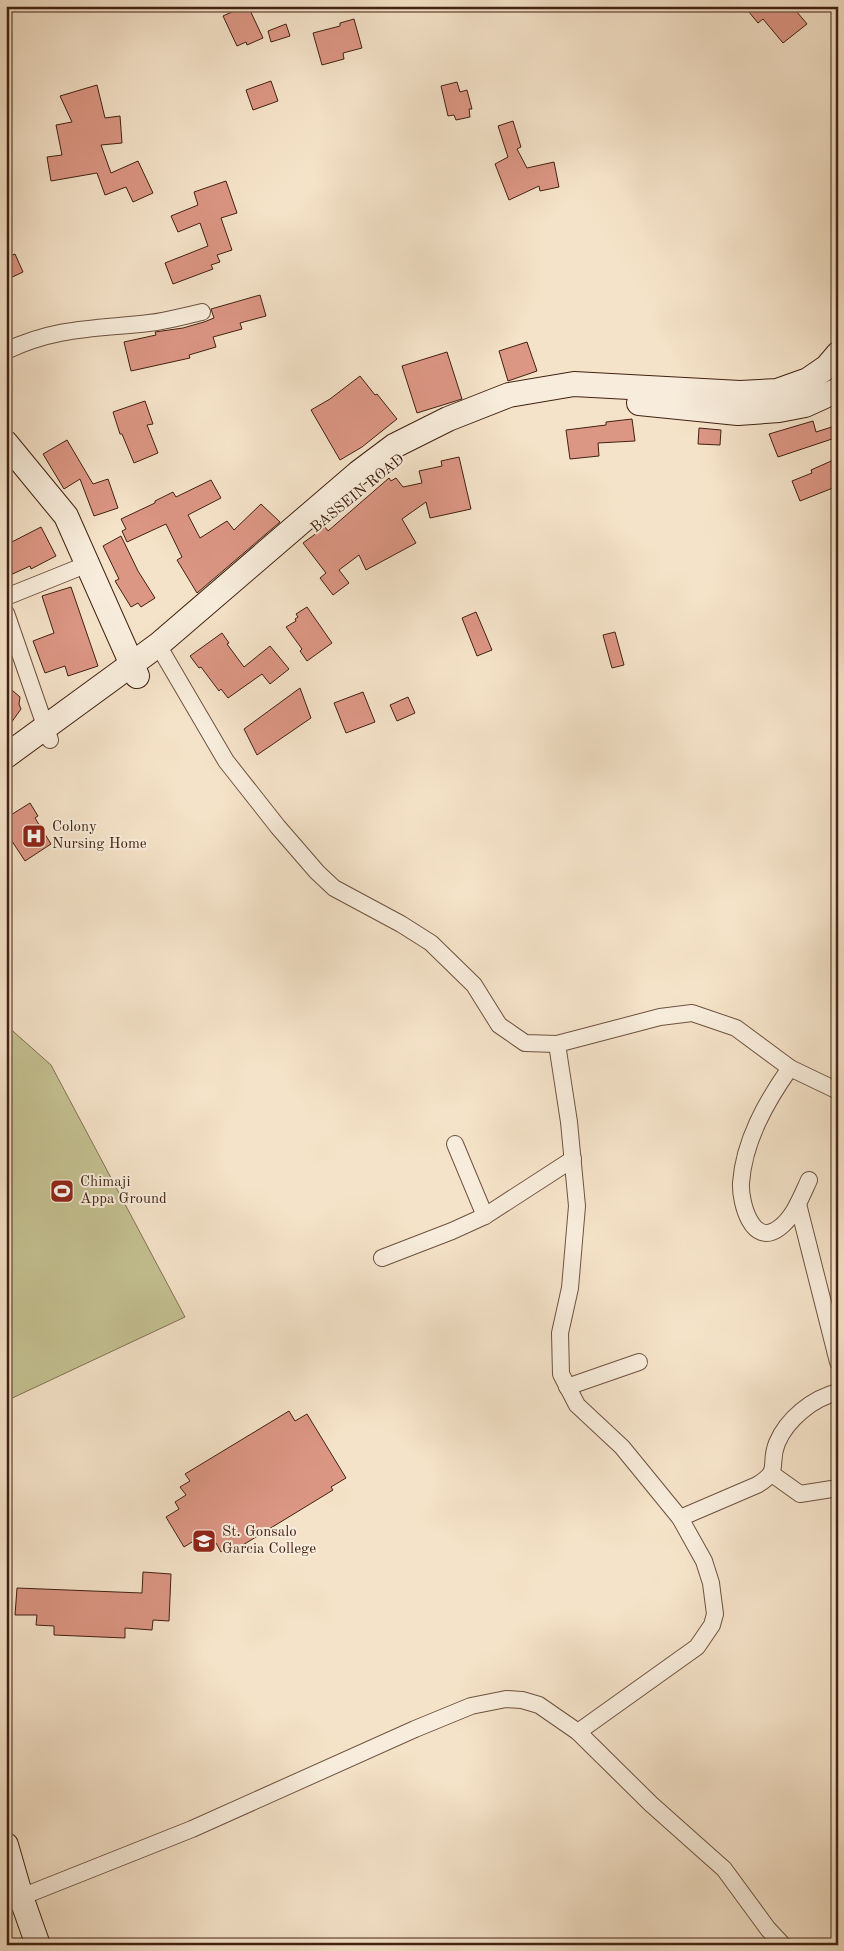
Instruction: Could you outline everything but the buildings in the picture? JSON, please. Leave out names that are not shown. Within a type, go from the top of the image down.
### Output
[{"type":"main road","name":"BASSEIN ROAD","points":[[161,650],[358,473],[394,446],[448,419],[509,395],[574,384],[740,393],[777,391],[808,380],[827,367],[838,354]]},
{"type":"main road","name":"BASSEIN ROAD","points":[[6,772],[47,734],[161,650],[399,459],[452,430],[514,409],[578,399],[752,413],[805,405],[838,390]]},
{"type":"main road","points":[[6,443],[66,516],[134,670]]},
{"type":"main road","name":"BASSEIN ROAD","points":[[6,756],[47,734]]},
{"type":"main road","points":[[6,1846],[10,1900],[22,1945]]},
{"type":"main road","points":[[10,1900],[38,1945]]},
{"type":"street","points":[[6,351],[49,335],[86,328],[150,323],[202,312]]},
{"type":"street","points":[[6,597],[88,564]]},
{"type":"street","points":[[6,614],[47,734]]},
{"type":"street","points":[[161,650],[226,761],[278,827],[317,872],[334,888],[401,924],[431,943],[474,985],[499,1024],[525,1043],[556,1044],[660,1017],[692,1012],[736,1028],[790,1068],[838,1091]]},
{"type":"street","points":[[556,1044],[569,1122],[577,1206],[570,1288],[560,1333],[561,1374],[577,1405],[622,1447],[680,1518],[704,1561],[711,1583],[715,1614],[712,1625],[697,1647],[578,1732]]},
{"type":"street","points":[[790,1068],[769,1097],[745,1159],[741,1185],[745,1212],[751,1224],[758,1230],[767,1232],[777,1230],[798,1204],[809,1180]]},
{"type":"street","points":[[455,1144],[485,1216]]},
{"type":"street","points":[[382,1258],[485,1216],[572,1159]]},
{"type":"street","points":[[798,1204],[838,1362]]},
{"type":"street","points":[[568,1387],[639,1362]]},
{"type":"street","points":[[680,1518],[767,1479],[772,1474],[776,1444],[792,1419],[808,1406],[838,1392]]},
{"type":"street","points":[[772,1474],[800,1494],[838,1488]]},
{"type":"street","points":[[10,1900],[192,1829],[415,1729],[471,1706],[506,1699],[522,1700],[539,1705],[578,1732],[651,1804],[724,1869],[768,1928],[784,1945]]},
{"type":"shaded area","name":"Chimaji Appa Ground","points":[[6,1025],[51,1065],[185,1317],[6,1401]]},
{"type":"place","name":"Colony Nursing Home","points":[[34,836]]},
{"type":"place","name":"Chimaji Appa Ground","points":[[62,1191]]},
{"type":"place","name":"St. Gonsalo Garcia College","points":[[204,1541]]}]
